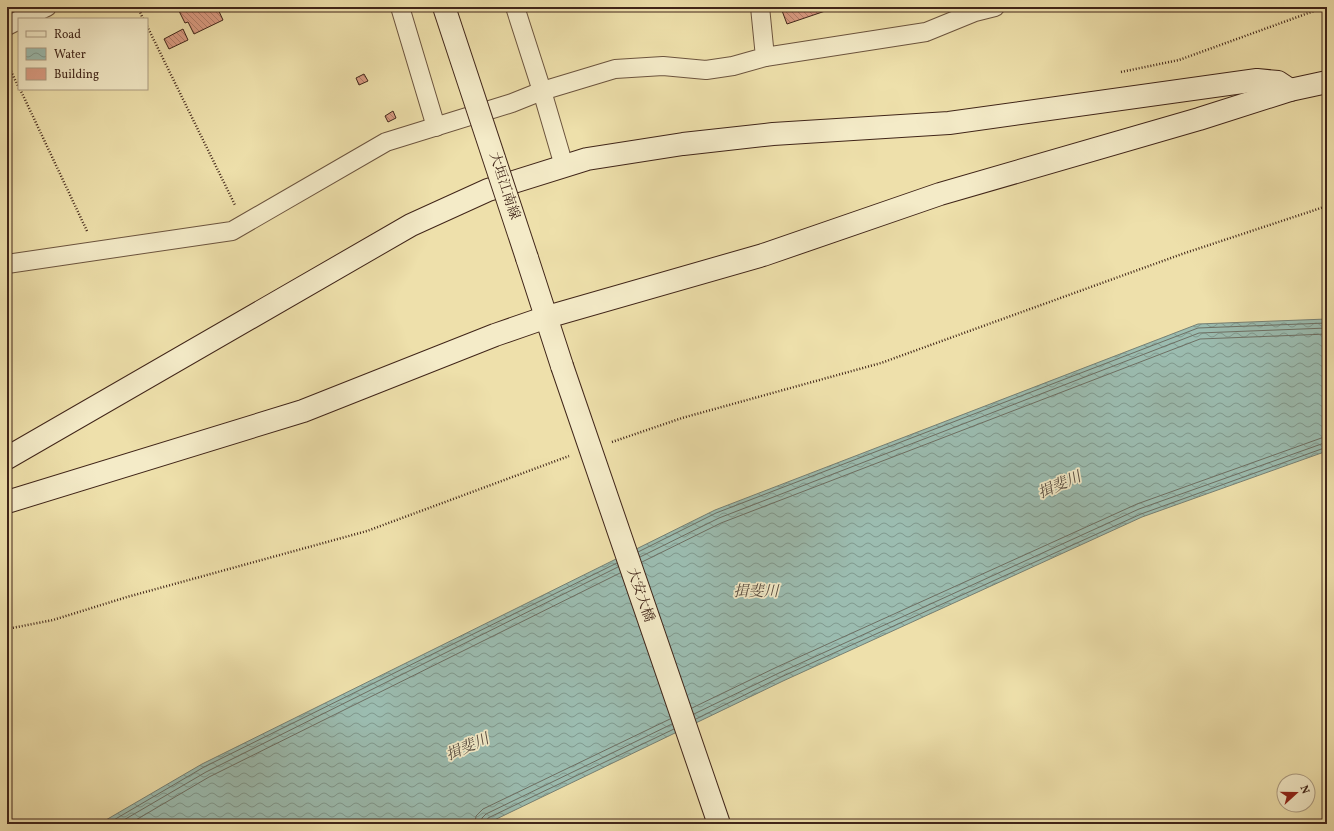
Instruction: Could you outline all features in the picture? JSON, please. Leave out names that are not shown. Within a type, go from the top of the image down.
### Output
[{"type":"main road","name":"大垣江南線","points":[[444,7],[562,366]]},
{"type":"main road","points":[[7,458],[411,225],[488,190],[587,159],[683,144],[773,134],[949,123],[1257,80],[1278,82],[1290,90]]},
{"type":"main road","points":[[7,502],[303,411],[495,335],[547,317],[763,255],[940,194],[1199,119],[1290,90],[1327,82]]},
{"type":"main road","name":"大安大橋","points":[[562,366],[719,824]]},
{"type":"street","points":[[24,18],[47,7]]},
{"type":"street","points":[[400,7],[436,127]]},
{"type":"street","points":[[514,7],[542,91],[564,166]]},
{"type":"street","points":[[760,7],[765,57]]},
{"type":"street","points":[[7,264],[232,231],[386,142],[512,103],[542,91],[615,69],[664,66],[706,70],[732,66],[765,57],[926,32],[975,12],[995,7]]},
{"type":"street","points":[[7,26],[18,21]]},
{"type":"path","points":[[138,7],[143,18]]},
{"type":"path","points":[[1121,72],[1179,60],[1325,7]]},
{"type":"path","points":[[148,28],[244,224]]},
{"type":"path","points":[[7,63],[18,86]]},
{"type":"path","points":[[20,90],[97,251]]},
{"type":"path","points":[[607,443],[682,418],[881,363],[1182,254],[1327,206]]},
{"type":"path","points":[[7,629],[53,620],[127,597],[367,531],[570,456]]},
{"type":"water","name":"揖斐川","points":[[1327,319],[1327,451],[1142,517],[783,681],[486,824],[99,824],[202,764],[715,510],[1198,324]]},
{"type":"building","points":[[177,7],[217,7],[223,20],[194,34],[188,22],[185,23]]},
{"type":"building","points":[[837,7],[787,24],[781,8]]},
{"type":"building","points":[[183,29],[188,40],[169,49],[164,39]]},
{"type":"building","points":[[364,74],[368,81],[359,85],[356,78]]},
{"type":"building","points":[[393,111],[396,118],[388,122],[385,116]]}]
